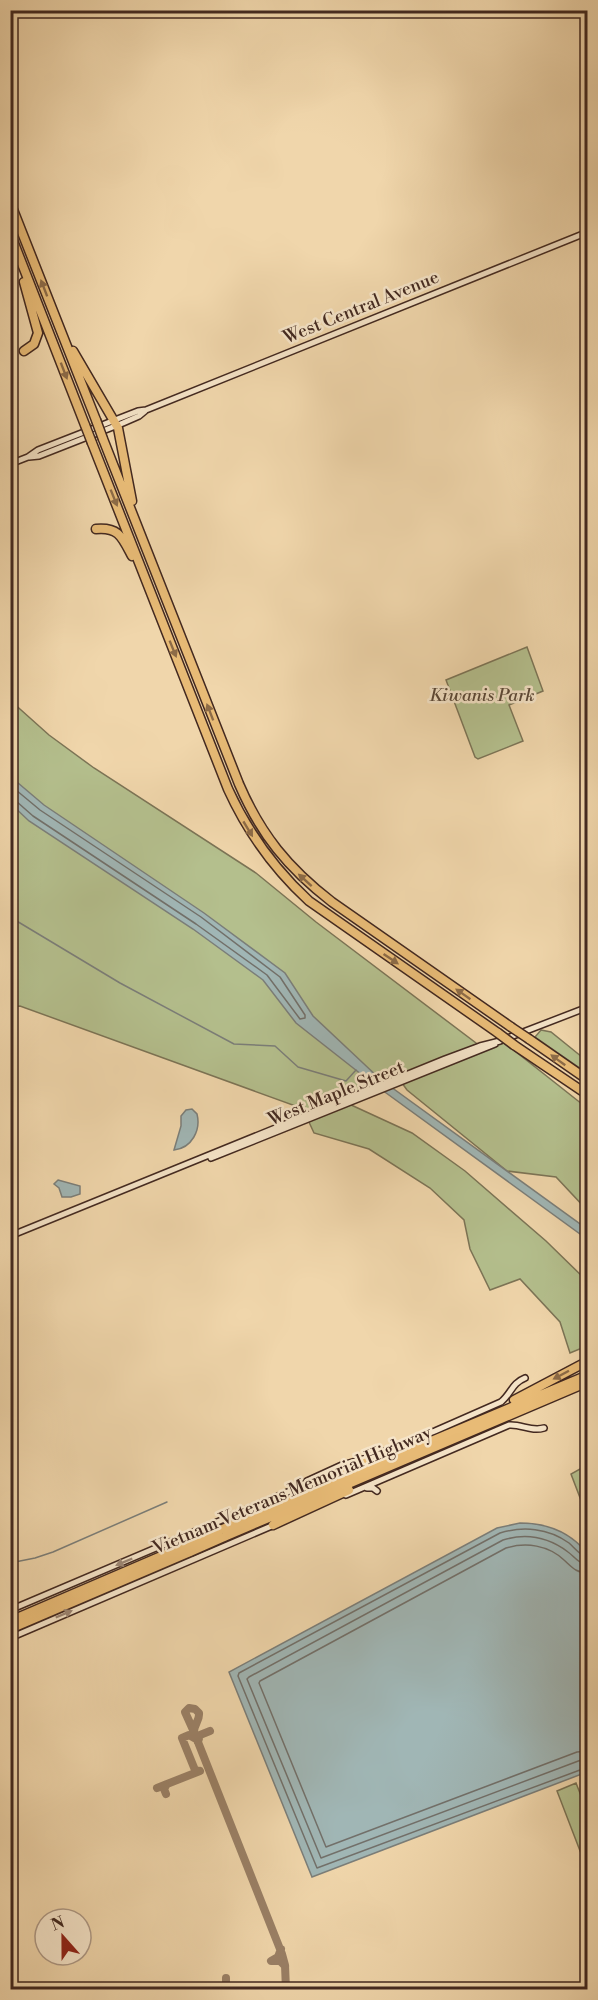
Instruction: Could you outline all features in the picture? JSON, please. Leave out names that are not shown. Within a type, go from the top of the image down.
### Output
[{"type":"highway","points":[[10,202],[238,784],[268,839],[289,866],[321,894],[588,1080]]},
{"type":"highway","points":[[11,235],[38,333],[34,344],[24,351]]},
{"type":"highway","points":[[11,235],[228,789],[248,830],[268,858],[309,901],[499,1037],[588,1095]]},
{"type":"highway","points":[[57,320],[116,423],[136,522]]},
{"type":"highway","points":[[96,529],[111,529],[118,533],[152,595]]},
{"type":"highway","points":[[544,1065],[588,1100]]},
{"type":"highway","points":[[537,1396],[588,1361]]},
{"type":"highway","name":"Vietnam Veterans Memorial Highway","points":[[10,1621],[188,1548],[225,1537],[588,1375]]},
{"type":"highway","name":"Vietnam Veterans Memorial Highway","points":[[537,1396],[567,1391],[588,1384]]},
{"type":"highway","name":"Vietnam Veterans Memorial Highway","points":[[393,1461],[472,1423],[528,1400]]},
{"type":"highway","points":[[296,1489],[373,1461],[393,1461]]},
{"type":"highway","points":[[273,1525],[387,1471],[393,1461]]},
{"type":"highway","name":"Vietnam Veterans Memorial Highway","points":[[10,1629],[188,1548]]},
{"type":"highway","points":[[10,1616],[55,1602]]},
{"type":"main road","name":"West Central Avenue","points":[[10,464],[28,457],[39,456],[116,423],[139,416],[146,410],[588,232]]},
{"type":"main road","name":"West Maple Street","points":[[310,1116],[499,1037],[588,1007]]},
{"type":"main road","name":"West Maple Street","points":[[10,1236],[310,1116],[484,1050],[499,1037]]},
{"type":"main road","points":[[525,1378],[515,1383],[501,1402],[420,1437],[315,1477],[296,1489],[225,1519],[212,1528],[211,1535],[219,1543],[225,1537],[273,1525],[509,1425],[534,1430],[544,1428]]},
{"type":"main road","points":[[354,1492],[369,1488],[377,1491]]},
{"type":"main road","points":[[10,1638],[188,1548],[225,1519]]},
{"type":"main road","points":[[10,1610],[188,1548]]},
{"type":"green space","name":"Kiwanis Park","points":[[527,647],[543,691],[509,705],[523,741],[478,759],[475,757],[446,680]]},
{"type":"green space","points":[[11,701],[49,735],[94,768],[256,873],[316,922],[480,1046],[312,1112],[20,1006],[11,1007]]},
{"type":"green space","points":[[541,1030],[551,1032],[587,1061],[587,1073],[535,1037]]},
{"type":"green space","points":[[501,1040],[587,1108],[587,1210],[556,1177],[507,1171],[407,1090],[402,1083]]},
{"type":"green space","points":[[349,1104],[412,1133],[465,1171],[546,1241],[587,1281],[587,1346],[570,1353],[560,1322],[520,1279],[490,1290],[470,1249],[464,1220],[430,1188],[369,1149],[314,1133],[308,1120]]},
{"type":"green space","points":[[587,1465],[587,1516],[571,1474]]},
{"type":"green space","points":[[576,1783],[587,1811],[587,1869],[557,1791]]},
{"type":"water","points":[[11,777],[44,805],[204,913],[285,973],[313,1016],[380,1079],[587,1229],[587,1239],[371,1082],[296,1023],[263,980],[193,929],[29,821],[11,804]]},
{"type":"water","points":[[192,1109],[197,1114],[198,1120],[194,1137],[186,1146],[174,1150],[181,1126],[181,1116],[186,1110]]},
{"type":"water","points":[[58,1180],[80,1186],[80,1194],[62,1197],[59,1188],[54,1184]]},
{"type":"water","points":[[530,1523],[557,1530],[573,1539],[587,1553],[587,1772],[312,1877],[229,1672],[497,1528]]},
{"type":"waterway","points":[[10,917],[120,983],[234,1044],[275,1046],[298,1067],[346,1081],[356,1070]]},
{"type":"waterway","points":[[10,1563],[53,1552],[167,1502]]},
{"type":"taxiway","points":[[194,1732],[185,1712],[189,1708],[199,1713],[194,1732],[282,1954],[286,1990]]},
{"type":"taxiway","points":[[198,1742],[200,1735],[210,1731]]},
{"type":"taxiway","points":[[196,1739],[189,1735],[182,1738],[195,1770],[199,1771]]},
{"type":"taxiway","points":[[167,1784],[200,1771]]},
{"type":"taxiway","points":[[157,1788],[167,1784],[164,1789],[166,1794]]},
{"type":"taxiway","points":[[281,1949],[278,1957],[271,1961],[280,1961],[285,1966]]},
{"type":"taxiway","points":[[226,1978],[226,1990]]}]
